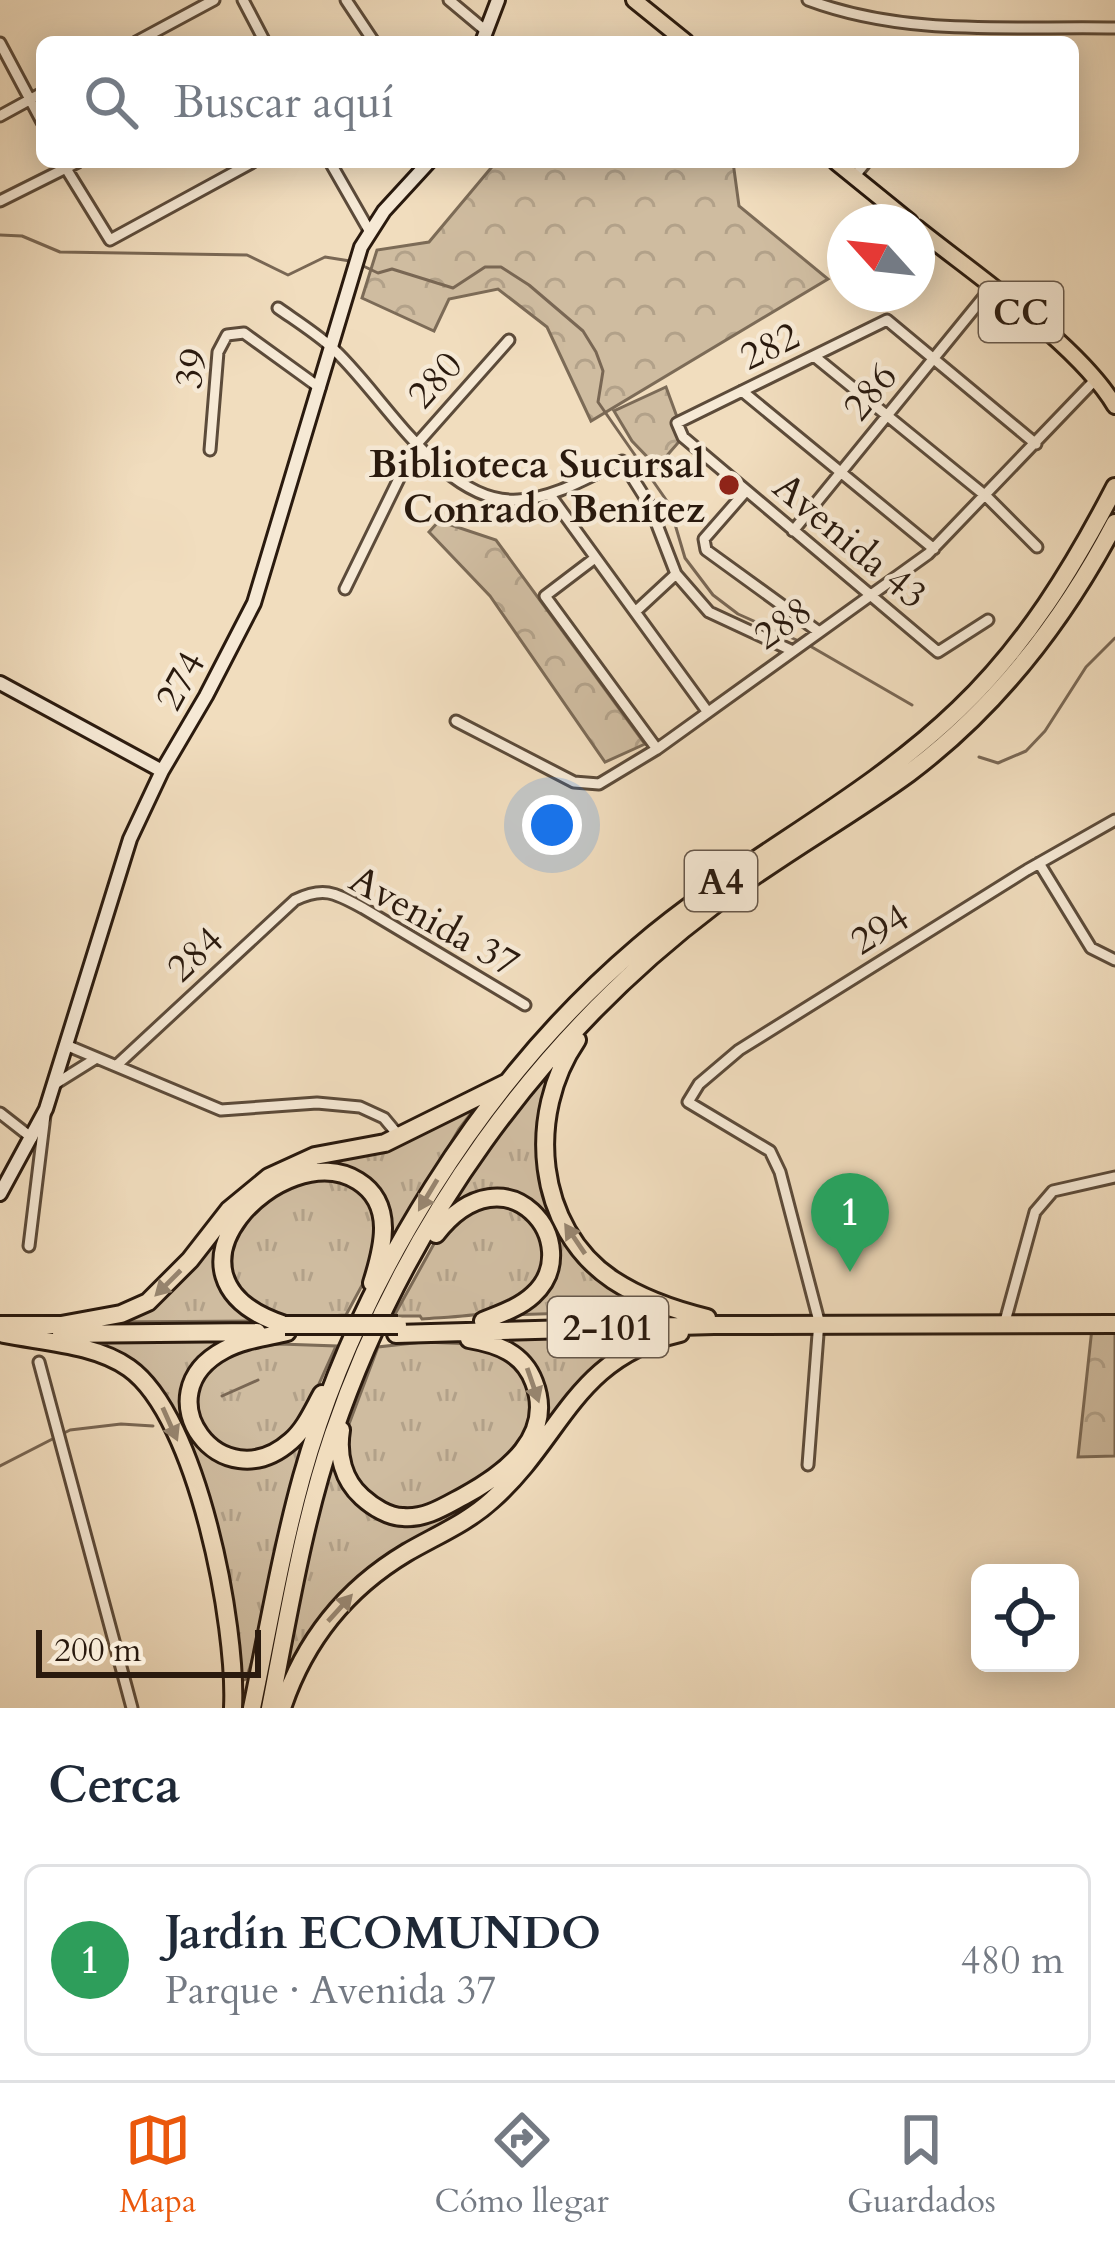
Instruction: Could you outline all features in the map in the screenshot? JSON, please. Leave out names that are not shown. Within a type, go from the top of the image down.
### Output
[{"type":"highway","name":"A4","points":[[270,1708],[319,1479],[362,1314],[467,1135],[634,950],[705,892],[900,759],[960,709],[1043,612],[1115,487]]},
{"type":"highway","name":"A4","points":[[252,1708],[303,1477],[351,1360],[483,1140],[554,1054],[642,965],[712,906],[910,772],[970,719],[1057,621],[1115,524]]},
{"type":"highway","points":[[642,965],[566,1056],[544,1133],[545,1166],[565,1226],[610,1278],[644,1297],[711,1322]]},
{"type":"highway","points":[[61,1325],[122,1314],[148,1302],[190,1260],[229,1210],[269,1177],[315,1156],[385,1142],[512,1080]]},
{"type":"highway","points":[[286,1329],[252,1312],[227,1289],[223,1246],[243,1213],[262,1198],[285,1182],[324,1169],[348,1174],[365,1185],[382,1212],[382,1246],[362,1314]]},
{"type":"highway","points":[[392,1292],[456,1212],[472,1201],[505,1197],[521,1203],[543,1224],[550,1249],[548,1272],[534,1295],[483,1321]]},
{"type":"highway","name":"2-101","points":[[397,1329],[483,1321],[1115,1320]]},
{"type":"highway","points":[[282,1708],[305,1653],[351,1594],[487,1505],[604,1366],[630,1349],[711,1322]]},
{"type":"highway","name":"2-101","points":[[1,1332],[711,1322]]},
{"type":"highway","name":"2-101","points":[[1,1332],[61,1325],[286,1329]]},
{"type":"highway","points":[[286,1329],[225,1349],[197,1374],[189,1393],[190,1418],[201,1439],[215,1451],[250,1459],[289,1443],[351,1360]]},
{"type":"highway","points":[[351,1360],[340,1454],[344,1473],[371,1504],[399,1518],[439,1510],[479,1488],[520,1456],[534,1434],[540,1411],[537,1391],[521,1360],[488,1342],[397,1329]]},
{"type":"highway","points":[[1,1332],[111,1356],[134,1371],[161,1405],[192,1476],[220,1570],[235,1668],[232,1708]]},
{"type":"main road","points":[[634,0],[679,36]]},
{"type":"main road","points":[[843,168],[888,204]]},
{"type":"main road","name":"CC","points":[[935,243],[1060,345],[1115,406]]},
{"type":"street","points":[[147,36],[214,0]]},
{"type":"street","points":[[243,0],[262,36]]},
{"type":"street","points":[[346,0],[370,36]]},
{"type":"street","points":[[449,0],[484,36],[498,0]]},
{"type":"street","points":[[808,0],[898,24],[929,27],[1115,28]]},
{"type":"street","points":[[929,27],[929,36]]},
{"type":"street","points":[[0,44],[36,96],[0,116]]},
{"type":"street","points":[[0,201],[58,168]]},
{"type":"street","points":[[65,168],[110,240],[242,168]]},
{"type":"street","points":[[333,168],[370,232]]},
{"type":"street","name":"274","points":[[29,1246],[46,1108],[119,868],[161,771],[254,603],[354,267],[370,232],[424,168]]},
{"type":"street","points":[[854,177],[861,168]]},
{"type":"street","name":"286","points":[[794,531],[991,288]]},
{"type":"street","points":[[278,308],[332,348],[416,446],[492,498],[515,501],[550,495],[622,461],[649,504],[676,574],[709,612],[793,651]]},
{"type":"street","name":"282","points":[[677,423],[887,320],[933,359]]},
{"type":"street","name":"39","points":[[210,450],[218,352],[226,335],[244,333],[320,388]]},
{"type":"street","name":"280","points":[[345,590],[416,446],[509,340]]},
{"type":"street","points":[[814,356],[987,496],[1037,547]]},
{"type":"street","points":[[933,359],[1036,444]]},
{"type":"street","name":"288","points":[[456,721],[587,785],[599,784],[657,748],[934,549],[1096,380]]},
{"type":"street","points":[[742,391],[934,549]]},
{"type":"street","name":"Avenida 43","points":[[677,423],[683,437],[938,652],[988,620]]},
{"type":"street","points":[[746,490],[704,539],[706,550],[815,635]]},
{"type":"street","points":[[550,495],[707,711]]},
{"type":"street","points":[[595,558],[545,596],[657,748]]},
{"type":"street","points":[[634,612],[676,574]]},
{"type":"street","points":[[0,683],[161,771]]},
{"type":"street","name":"294","points":[[819,1324],[780,1172],[770,1150],[688,1102],[699,1084],[739,1050],[1115,820]]},
{"type":"street","points":[[1039,863],[1091,948],[1115,960]]},
{"type":"street","name":"Avenida 37","points":[[316,890],[363,908],[524,1005]]},
{"type":"street","name":"284","points":[[117,1065],[295,901],[316,890]]},
{"type":"street","points":[[66,1046],[221,1110],[317,1103],[360,1107],[384,1118],[399,1136]]},
{"type":"street","points":[[55,1084],[95,1060]]},
{"type":"street","points":[[0,1194],[46,1108]]},
{"type":"street","points":[[0,1113],[32,1138]]},
{"type":"street","points":[[1004,1320],[1035,1212],[1053,1191],[1115,1177]]},
{"type":"street","points":[[808,1465],[819,1324]]},
{"type":"street","points":[[39,1362],[132,1708]]},
{"type":"green space","points":[[491,168],[734,168],[739,206],[827,280],[591,421],[547,327],[498,289],[449,299],[434,331],[362,298],[377,250],[429,242]]},
{"type":"green space","points":[[666,387],[684,436],[657,467],[632,441],[614,411]]},
{"type":"green space","points":[[439,521],[496,540],[645,744],[605,762],[490,596],[429,532]]},
{"type":"green space","points":[[553,1065],[539,1142],[573,1248],[665,1310],[508,1315],[536,1298],[555,1250],[516,1196],[439,1223],[490,1142]]},
{"type":"green space","points":[[485,1095],[459,1129],[381,1263],[385,1211],[335,1166],[243,1208],[218,1281],[237,1307],[266,1321],[110,1322],[131,1314],[238,1208],[306,1164],[346,1156]]},
{"type":"green space","points":[[315,1176],[361,1186],[377,1213],[373,1265],[346,1315],[294,1318],[264,1314],[233,1289],[231,1237],[265,1201]]},
{"type":"green space","points":[[484,1201],[521,1208],[537,1225],[545,1260],[531,1292],[507,1307],[479,1314],[422,1319],[394,1316],[435,1242]]},
{"type":"green space","points":[[1092,1328],[1115,1332],[1115,1456],[1078,1457]]},
{"type":"green space","points":[[660,1332],[636,1343],[491,1495],[361,1583],[281,1689],[295,1609],[334,1451],[375,1513],[438,1515],[526,1451],[536,1381],[477,1336]]},
{"type":"green space","points":[[240,1339],[194,1372],[194,1435],[251,1464],[314,1420],[287,1507],[253,1658],[246,1679],[237,1683],[194,1476],[136,1367],[65,1342]]},
{"type":"green space","points":[[280,1344],[336,1346],[300,1426],[268,1451],[233,1454],[201,1432],[195,1398],[198,1380],[205,1369],[227,1355]]},
{"type":"green space","points":[[473,1344],[514,1359],[534,1398],[526,1441],[470,1488],[413,1512],[382,1507],[351,1476],[346,1432],[378,1347]]},
{"type":"waterway","points":[[0,235],[22,236],[60,252],[247,255],[288,275],[325,257],[350,261]]},
{"type":"waterway","points":[[359,264],[378,273],[392,269],[453,288],[485,267],[501,267],[583,331],[603,371],[598,402],[669,504],[685,558],[713,595],[738,614],[801,642]]},
{"type":"waterway","points":[[979,757],[998,763],[1026,751],[1045,731],[1086,667],[1115,638]]},
{"type":"waterway","points":[[810,646],[912,705]]},
{"type":"waterway","points":[[222,1396],[258,1380]]},
{"type":"waterway","points":[[0,1466],[70,1430],[153,1426]]},
{"type":"place","name":"Biblioteca Sucursal Conrado Benítez","points":[[729,485]]},
{"type":"place","name":"Jardín ECOMUNDO","points":[[850,1272]]}]
